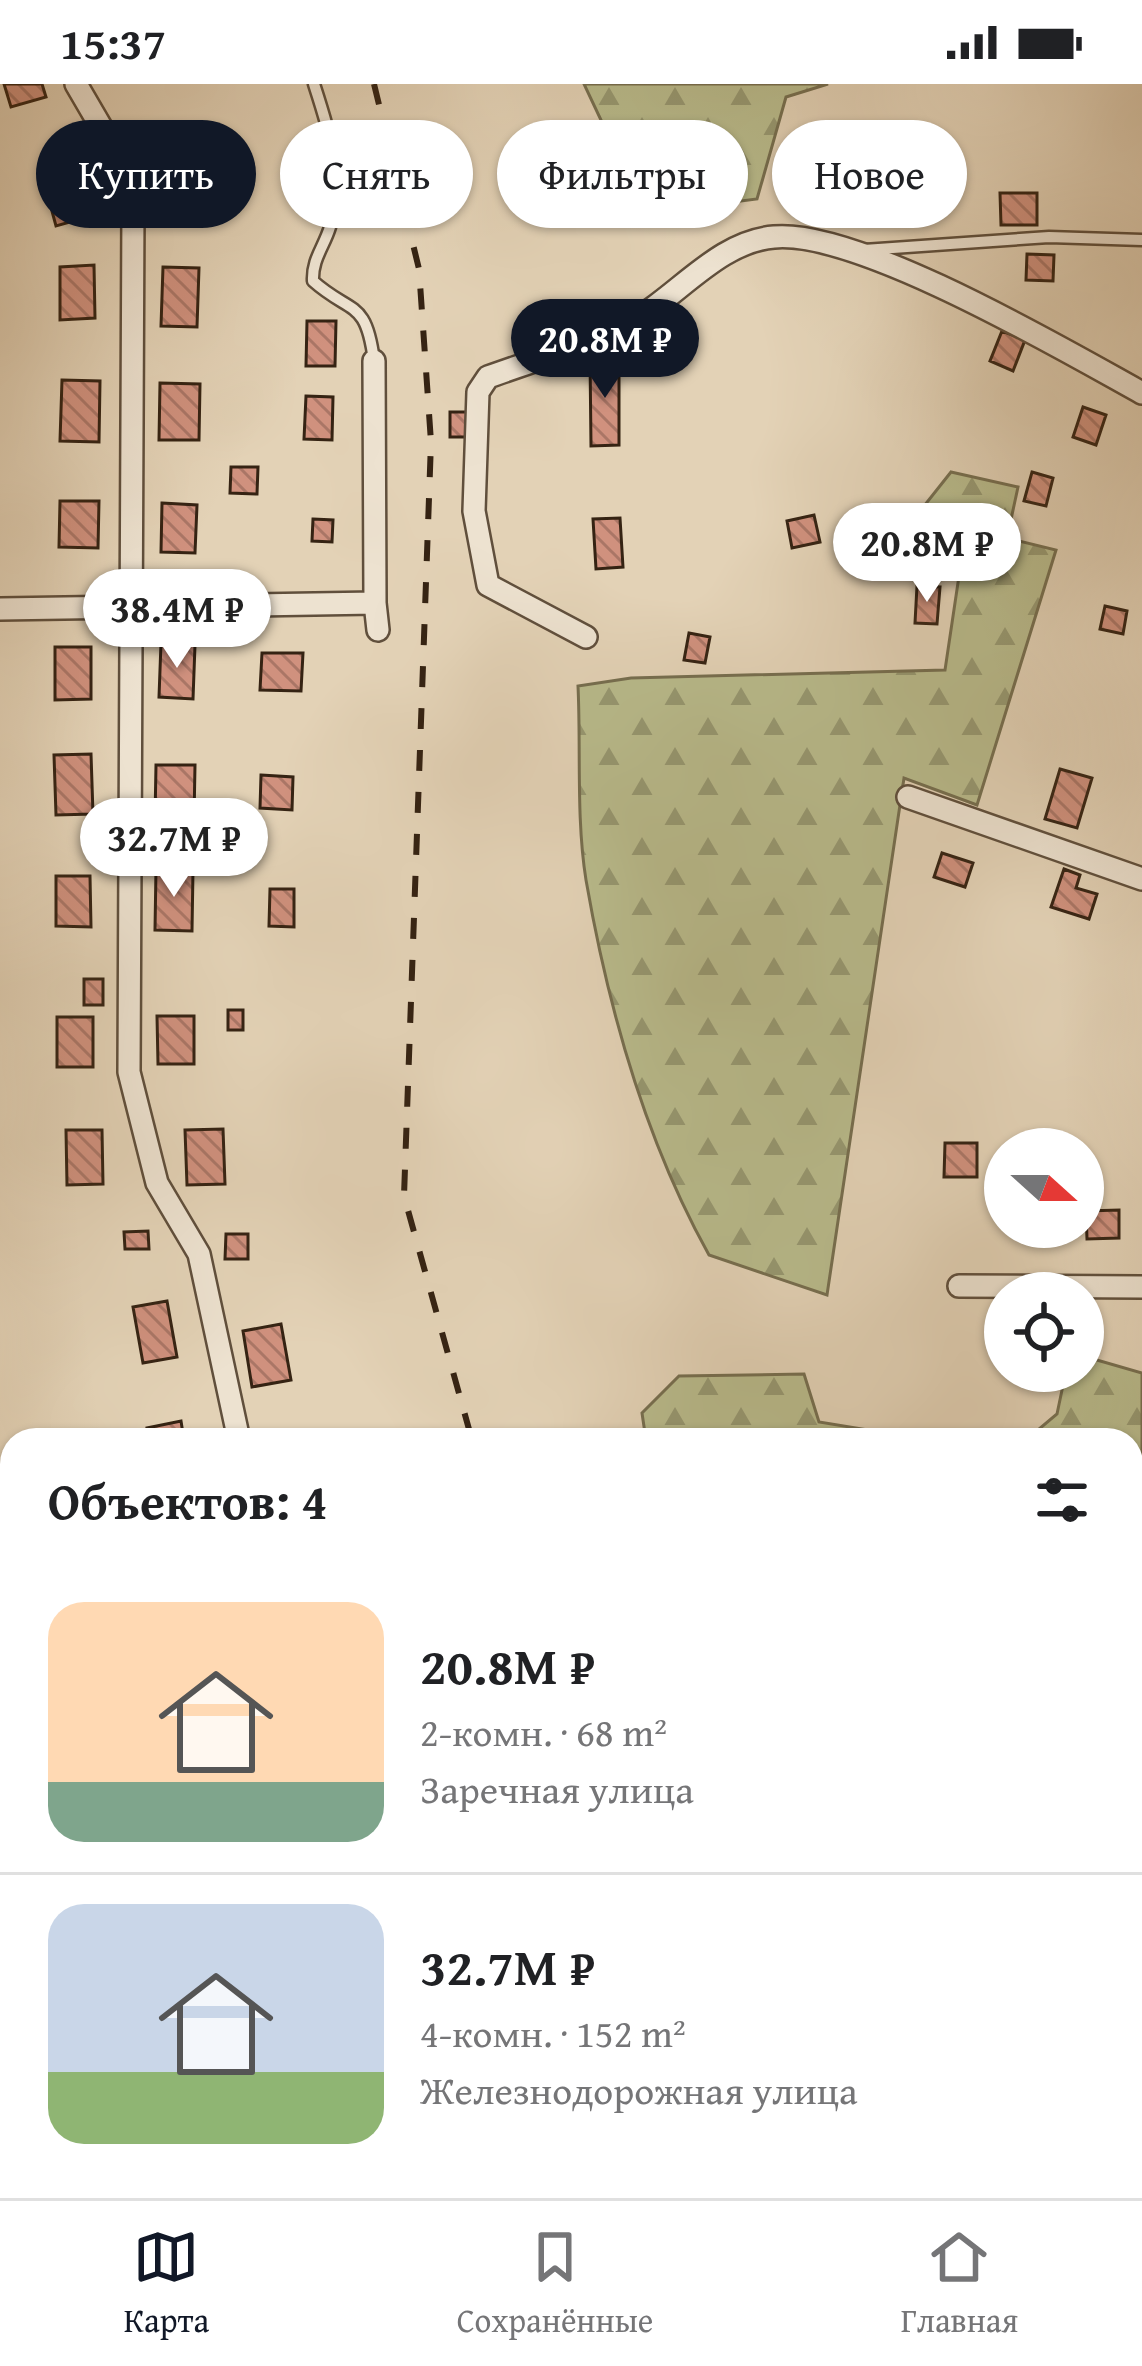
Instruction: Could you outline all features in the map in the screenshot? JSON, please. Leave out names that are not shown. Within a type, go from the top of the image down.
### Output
[{"type":"street","points":[[76,84],[111,144],[133,207],[136,606],[129,1072],[157,1184],[199,1253],[236,1428]]},
{"type":"street","points":[[586,637],[488,585],[473,475],[481,384],[628,324],[721,257],[772,237],[854,250],[1009,319],[1142,393]]},
{"type":"street","points":[[374,361],[378,630]]},
{"type":"street","points":[[0,609],[375,603]]},
{"type":"street","points":[[908,796],[1142,880]]},
{"type":"street","points":[[959,1286],[1142,1287]]},
{"type":"lane","points":[[314,84],[338,168],[328,232],[312,266],[314,281],[358,310],[372,337],[374,361]]},
{"type":"lane","points":[[854,250],[1049,237],[1142,240]]},
{"type":"green space","points":[[584,84],[828,84],[786,97],[779,120],[772,120],[772,146],[757,199],[748,200],[748,120],[601,120]]},
{"type":"green space","points":[[951,472],[1018,487],[1007,538],[1056,550],[977,805],[904,778],[827,1295],[709,1255],[666,1167],[618,1025],[586,880],[578,686],[631,678],[945,670],[959,576],[878,564]]},
{"type":"green space","points":[[1104,1362],[1142,1373],[1142,1428],[1040,1428],[1057,1414],[1062,1392],[1104,1392]]},
{"type":"green space","points":[[804,1374],[819,1422],[856,1428],[644,1428],[642,1413],[679,1376]]},
{"type":"building","points":[[4,84],[42,84],[46,97],[11,107]]},
{"type":"building","points":[[1000,193],[1037,193],[1037,225],[1001,225]]},
{"type":"building","points":[[1027,254],[1054,255],[1053,281],[1026,280]]},
{"type":"building","points":[[94,265],[95,318],[60,320],[60,267]]},
{"type":"building","points":[[163,267],[199,268],[197,327],[161,326]]},
{"type":"building","points":[[307,321],[336,321],[335,366],[306,366]]},
{"type":"building","points":[[1002,331],[1025,340],[1013,371],[990,361]]},
{"type":"building","points":[[619,356],[619,445],[591,446],[590,357]]},
{"type":"building","points":[[62,380],[100,381],[99,442],[60,441]]},
{"type":"building","points":[[160,383],[200,384],[199,440],[159,440]]},
{"type":"building","points":[[306,396],[333,397],[332,440],[304,439]]},
{"type":"building","points":[[1083,407],[1106,415],[1096,445],[1073,437]]},
{"type":"building","points":[[450,412],[471,412],[471,437],[450,437]]},
{"type":"building","points":[[231,467],[258,467],[257,494],[230,493]]},
{"type":"building","points":[[1032,472],[1053,478],[1046,506],[1024,501]]},
{"type":"building","points":[[60,501],[99,501],[98,548],[59,547]]},
{"type":"building","points":[[162,503],[197,505],[195,553],[161,552]]},
{"type":"building","points":[[814,515],[820,542],[792,548],[787,521]]},
{"type":"building","points":[[620,518],[623,567],[596,569],[593,519]]},
{"type":"building","points":[[313,519],[333,520],[332,542],[312,541]]},
{"type":"building","points":[[917,586],[940,587],[937,624],[915,623]]},
{"type":"building","points":[[1105,606],[1127,611],[1123,634],[1100,629]]},
{"type":"building","points":[[689,633],[710,637],[705,663],[684,660]]},
{"type":"building","points":[[161,643],[195,645],[193,699],[159,697]]},
{"type":"building","points":[[55,647],[91,647],[91,699],[55,700]]},
{"type":"building","points":[[262,653],[303,653],[301,691],[260,690]]},
{"type":"building","points":[[91,754],[93,814],[56,815],[54,755]]},
{"type":"building","points":[[156,765],[195,765],[194,819],[155,819]]},
{"type":"building","points":[[1060,769],[1092,778],[1077,828],[1045,819]]},
{"type":"building","points":[[261,775],[293,777],[292,810],[260,808]]},
{"type":"building","points":[[231,845],[246,845],[245,869],[230,869]]},
{"type":"building","points":[[942,853],[973,863],[965,887],[934,877]]},
{"type":"building","points":[[156,869],[193,870],[192,931],[155,930]]},
{"type":"building","points":[[1064,869],[1080,875],[1076,888],[1097,894],[1089,919],[1051,907]]},
{"type":"building","points":[[56,876],[90,876],[91,927],[56,926]]},
{"type":"building","points":[[270,889],[294,889],[294,927],[269,926]]},
{"type":"building","points":[[84,979],[103,979],[103,1005],[84,1005]]},
{"type":"building","points":[[228,1010],[243,1010],[243,1030],[228,1030]]},
{"type":"building","points":[[157,1016],[194,1016],[194,1064],[158,1064]]},
{"type":"building","points":[[57,1017],[93,1017],[93,1067],[57,1067]]},
{"type":"building","points":[[223,1129],[225,1184],[187,1185],[185,1130]]},
{"type":"building","points":[[66,1130],[102,1130],[103,1184],[67,1185]]},
{"type":"building","points":[[945,1143],[977,1143],[977,1177],[944,1177]]},
{"type":"building","points":[[1104,1210],[1119,1210],[1119,1238],[1104,1238]]},
{"type":"building","points":[[148,1231],[149,1249],[125,1249],[124,1232]]},
{"type":"building","points":[[226,1234],[248,1234],[248,1259],[225,1259]]},
{"type":"building","points":[[167,1301],[177,1357],[143,1363],[133,1307]]},
{"type":"building","points":[[281,1324],[291,1380],[252,1387],[243,1331]]},
{"type":"building","points":[[181,1421],[182,1428],[147,1428]]},
{"type":"railway","points":[[374,84],[419,269],[431,442],[404,1196],[469,1428]]}]
